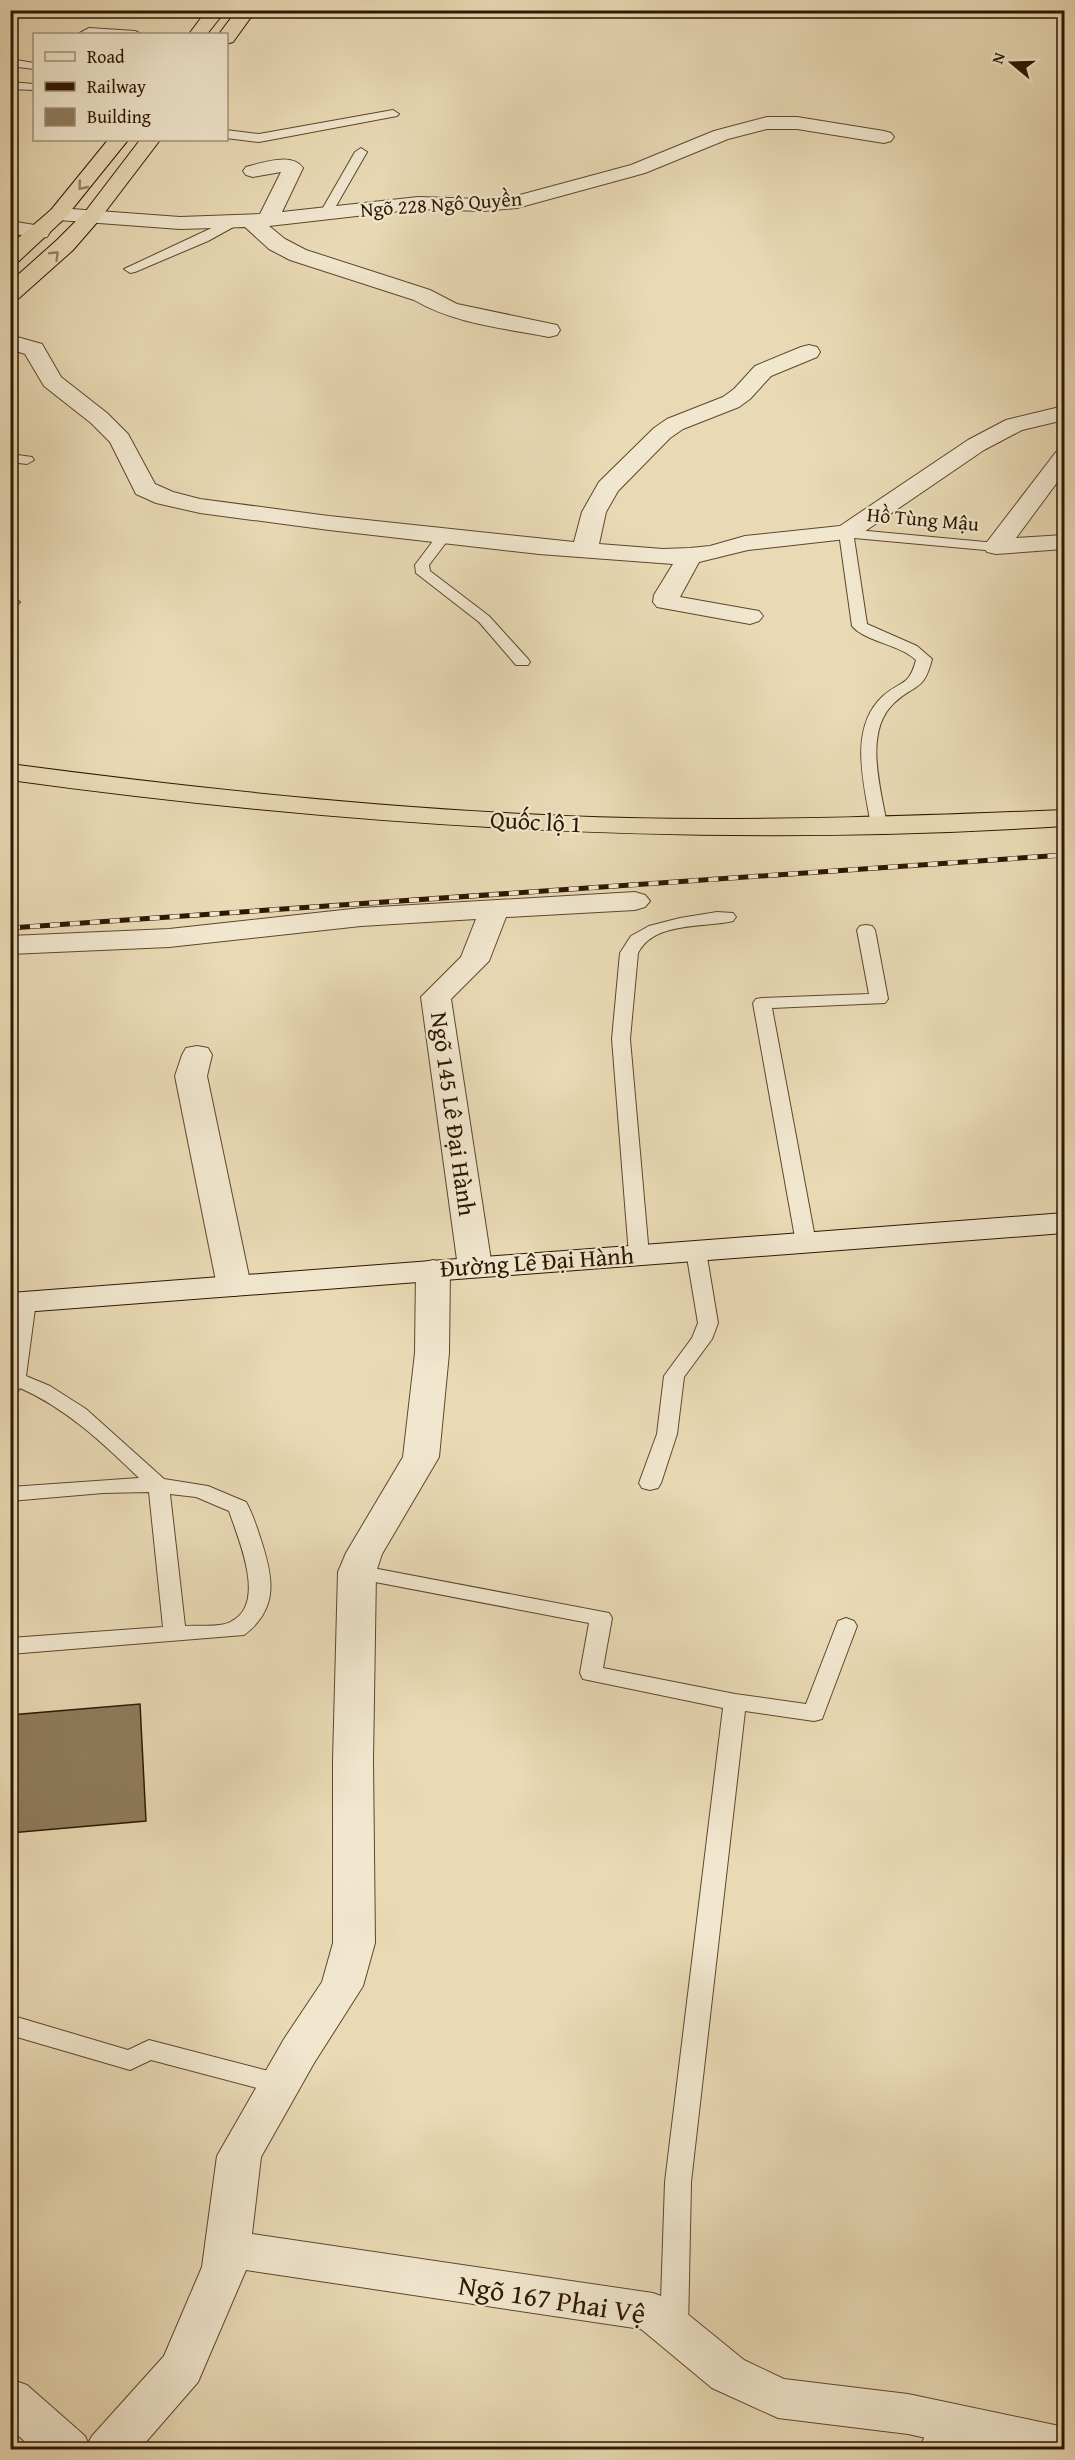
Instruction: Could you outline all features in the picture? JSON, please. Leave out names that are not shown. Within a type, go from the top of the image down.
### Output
[{"type":"highway","points":[[199,33],[217,10]]},
{"type":"highway","points":[[228,35],[247,10]]},
{"type":"highway","points":[[10,258],[58,214],[117,141]]},
{"type":"highway","points":[[10,294],[57,253],[92,216],[149,141]]},
{"type":"highway","name":"Quốc lộ 1","points":[[10,772],[213,798],[407,815],[568,824],[707,827],[879,825],[1065,818]]},
{"type":"street","name":"Ngõ 228 Ngô Quyền","points":[[58,214],[180,223],[250,221],[418,203],[483,205],[517,202],[638,169],[721,135],[767,123],[797,123],[884,137]]},
{"type":"street","points":[[253,171],[285,165],[294,168],[250,221],[277,243],[298,255],[422,295],[435,304],[452,310],[549,330]]},
{"type":"street","points":[[10,227],[39,232]]},
{"type":"street","points":[[10,342],[34,349],[52,381],[99,418],[120,439],[145,489],[165,498],[200,506],[444,536],[663,556],[713,553],[746,543],[846,532],[976,445],[1014,425],[1065,413]]},
{"type":"street","points":[[585,550],[594,512],[608,487],[662,433],[675,424],[731,402],[742,394],[763,371],[809,352]]},
{"type":"street","points":[[996,547],[1065,457]]},
{"type":"street","points":[[996,547],[1065,543]]},
{"type":"street","points":[[690,556],[667,595],[666,602],[750,616]]},
{"type":"street","points":[[10,945],[169,938],[361,917],[635,901]]},
{"type":"street","name":"Ngõ 145 Lê Đại Hành","points":[[475,1267],[436,997],[474,962],[495,908]]},
{"type":"street","points":[[197,1055],[191,1076],[234,1286]]},
{"type":"street","name":"Đường Lê Đại Hành","points":[[18,1302],[1065,1223]]},
{"type":"street","points":[[109,2450],[182,2368],[225,2267],[239,2156],[280,2084],[342,1986],[354,1943],[353,1760],[357,1572],[364,1553],[387,1518],[421,1457],[432,1353],[433,1270]]},
{"type":"street","name":"Ngõ 167 Phai Vệ","points":[[227,2249],[653,2312],[728,2374],[778,2398],[908,2414],[938,2436],[1065,2447]]},
{"type":"street","points":[[10,2399],[68,2450]]},
{"type":"lane","points":[[85,33],[88,31],[119,33]]},
{"type":"lane","points":[[10,62],[33,66]]},
{"type":"lane","points":[[10,85],[33,87]]},
{"type":"lane","points":[[228,134],[259,138],[393,114]]},
{"type":"lane","points":[[326,213],[361,152]]},
{"type":"lane","points":[[130,269],[250,221]]},
{"type":"lane","points":[[10,458],[27,460]]},
{"type":"lane","points":[[846,532],[860,626],[873,634],[919,652],[924,659],[920,678],[889,698],[873,717],[869,750],[879,825]]},
{"type":"lane","name":"Hồ Tùng Mậu","points":[[846,532],[996,547]]},
{"type":"lane","points":[[444,536],[422,565],[423,573],[484,620],[522,662]]},
{"type":"lane","points":[[639,1255],[621,1039],[629,953],[637,940],[667,926],[706,917],[727,917]]},
{"type":"lane","points":[[806,1242],[762,1003],[879,999],[866,930]]},
{"type":"lane","points":[[650,1483],[668,1434],[674,1376],[702,1339],[708,1323],[696,1251]]},
{"type":"lane","points":[[18,1302],[13,1383],[35,1385],[74,1408],[148,1474],[159,1487],[175,1634]]},
{"type":"lane","points":[[10,1494],[159,1487],[194,1490],[237,1507],[257,1562],[260,1597],[251,1617],[236,1630],[10,1646]]},
{"type":"lane","points":[[357,1572],[601,1618],[591,1673],[735,1702],[814,1713],[846,1626]]},
{"type":"lane","points":[[674,2330],[678,2182],[735,1702]]},
{"type":"lane","points":[[10,2025],[130,2060],[149,2050],[280,2084]]},
{"type":"building","points":[[140,1704],[146,1821],[10,1833],[10,1715]]},
{"type":"railway","points":[[10,928],[1064,855]]}]
